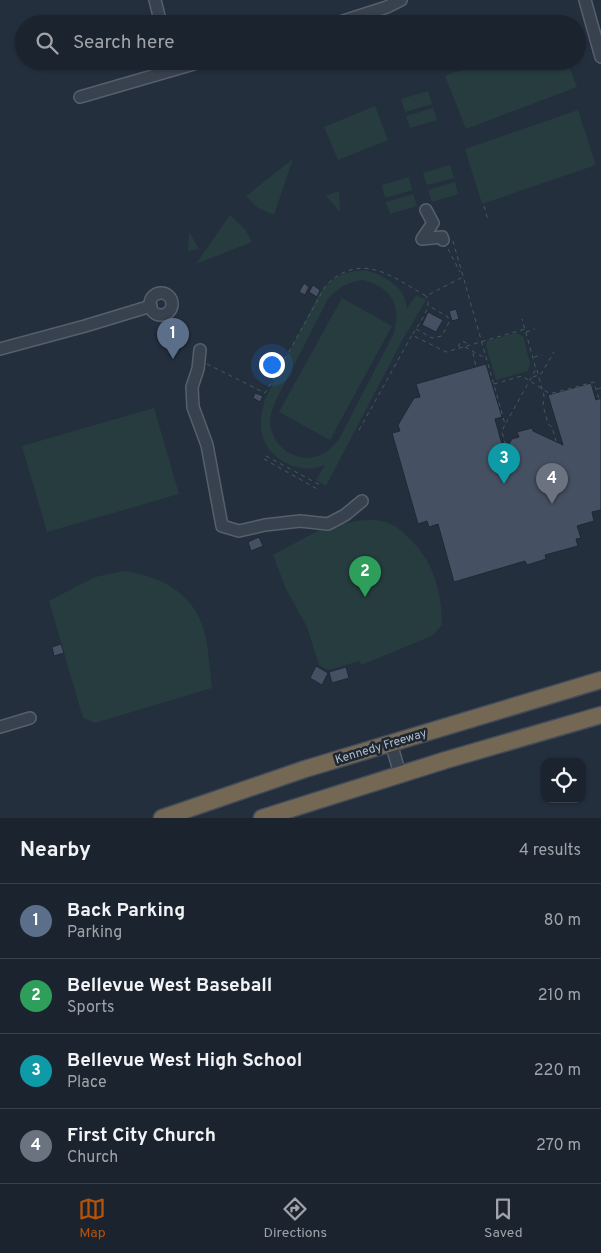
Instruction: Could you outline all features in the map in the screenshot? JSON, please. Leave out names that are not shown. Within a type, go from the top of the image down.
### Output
[{"type":"highway","name":"Kennedy Freeway","points":[[162,818],[306,769],[601,680]]},
{"type":"highway","points":[[262,818],[400,774],[601,715]]},
{"type":"street","points":[[154,0],[158,15]]},
{"type":"street","points":[[362,15],[401,0]]},
{"type":"street","points":[[585,0],[601,57]]},
{"type":"street","points":[[80,97],[161,70]]},
{"type":"street","points":[[426,210],[434,223],[422,239],[442,237],[448,240]]},
{"type":"street","points":[[0,349],[151,306]]},
{"type":"street","points":[[200,355],[192,387],[193,407],[206,445],[222,526],[239,531],[265,525],[300,521],[328,524],[345,515],[362,501]]},
{"type":"street","points":[[0,727],[30,718]]},
{"type":"street","points":[[391,744],[400,774]]},
{"type":"path","points":[[484,206],[488,220]]},
{"type":"path","points":[[448,240],[462,273],[505,424]]},
{"type":"path","points":[[448,240],[462,273]]},
{"type":"path","points":[[200,355],[265,393],[326,285],[334,277],[352,269],[373,268],[384,273],[426,296],[429,306],[359,430]]},
{"type":"path","points":[[426,296],[463,277]]},
{"type":"path","points":[[416,329],[432,338],[442,336],[449,322],[448,317],[429,306]]},
{"type":"path","points":[[522,319],[544,396],[543,405],[548,424],[552,428],[556,441]]},
{"type":"path","points":[[412,335],[446,352],[525,330],[535,329]]},
{"type":"path","points":[[459,348],[459,344],[462,341],[466,341],[469,345]]},
{"type":"path","points":[[464,347],[486,358]]},
{"type":"path","points":[[473,352],[476,367]]},
{"type":"path","points":[[532,377],[541,374],[554,352]]},
{"type":"path","points":[[533,358],[542,355]]},
{"type":"path","points":[[509,456],[502,432],[536,370]]},
{"type":"path","points":[[494,384],[522,376],[542,389],[553,393],[594,382],[599,399]]},
{"type":"path","points":[[596,390],[601,388]]},
{"type":"path","points":[[266,456],[322,486]]},
{"type":"path","points":[[264,460],[319,490]]},
{"type":"green space","points":[[461,70],[570,70],[577,87],[466,129],[445,76]]},
{"type":"green space","points":[[428,91],[432,104],[405,112],[401,99]]},
{"type":"green space","points":[[375,106],[388,140],[338,160],[324,127]]},
{"type":"green space","points":[[433,108],[437,120],[410,128],[406,116]]},
{"type":"green space","points":[[578,110],[596,165],[482,204],[465,149]]},
{"type":"green space","points":[[293,159],[274,215],[258,208],[246,196]]},
{"type":"green space","points":[[450,165],[454,178],[427,185],[423,173]]},
{"type":"green space","points":[[409,177],[412,190],[385,198],[382,185]]},
{"type":"green space","points":[[455,182],[458,194],[432,202],[428,190]]},
{"type":"green space","points":[[339,191],[340,212],[326,196]]},
{"type":"green space","points":[[413,194],[417,206],[390,214],[386,202]]},
{"type":"green space","points":[[230,215],[245,229],[252,242],[196,264]]},
{"type":"green space","points":[[189,231],[199,249],[188,251]]},
{"type":"green space","points":[[365,270],[372,272],[398,287],[407,308],[416,295],[426,300],[403,339],[326,486],[316,480],[325,465],[316,468],[296,467],[278,458],[271,451],[265,443],[262,434],[261,416],[265,399],[319,294],[334,279]],"holes":[[[363,280],[373,283],[387,293],[395,306],[396,323],[394,333],[339,439],[322,455],[309,458],[292,454],[279,444],[271,429],[270,418],[274,404],[328,299],[340,288],[352,282]]]},
{"type":"green space","points":[[342,298],[392,326],[330,440],[279,412]]},
{"type":"green space","points":[[516,333],[523,336],[530,363],[528,371],[496,380],[486,346],[487,341]]},
{"type":"green space","points":[[154,408],[179,494],[47,532],[22,446]]},
{"type":"green space","points":[[376,520],[391,524],[403,532],[418,548],[431,568],[435,579],[442,613],[442,625],[432,636],[361,665],[359,661],[329,670],[319,665],[307,627],[286,589],[273,555],[323,528],[357,521]]},
{"type":"green space","points":[[124,571],[153,578],[177,591],[187,600],[202,624],[209,657],[212,688],[95,723],[83,718],[49,601],[95,577]]},
{"type":"building","points":[[304,283],[309,287],[305,295],[299,292]]},
{"type":"building","points":[[313,285],[320,290],[317,297],[309,292]]},
{"type":"building","points":[[456,309],[459,319],[452,321],[449,311]]},
{"type":"building","points":[[428,312],[443,320],[436,332],[422,325]]},
{"type":"building","points":[[486,364],[502,417],[495,419],[504,452],[512,439],[519,437],[517,432],[532,428],[533,431],[563,445],[548,395],[591,383],[596,400],[601,398],[601,510],[592,512],[594,521],[577,526],[581,538],[576,539],[578,546],[545,555],[546,559],[527,565],[525,561],[454,582],[438,524],[429,527],[427,521],[418,524],[392,433],[400,431],[398,425],[414,398],[420,397],[416,384]]},
{"type":"building","points":[[255,393],[263,396],[260,402],[253,398]]},
{"type":"building","points":[[259,537],[263,546],[251,551],[248,542]]},
{"type":"building","points":[[61,644],[64,653],[54,656],[52,647]]},
{"type":"building","points":[[316,666],[328,673],[322,685],[310,678]]},
{"type":"building","points":[[346,667],[349,678],[332,683],[329,672]]},
{"type":"place","name":"Back Parking","points":[[173,359]]},
{"type":"place","name":"Bellevue West High School","points":[[504,484]]},
{"type":"place","name":"First City Church","points":[[552,504]]},
{"type":"place","name":"Bellevue West Baseball","points":[[365,597]]}]
